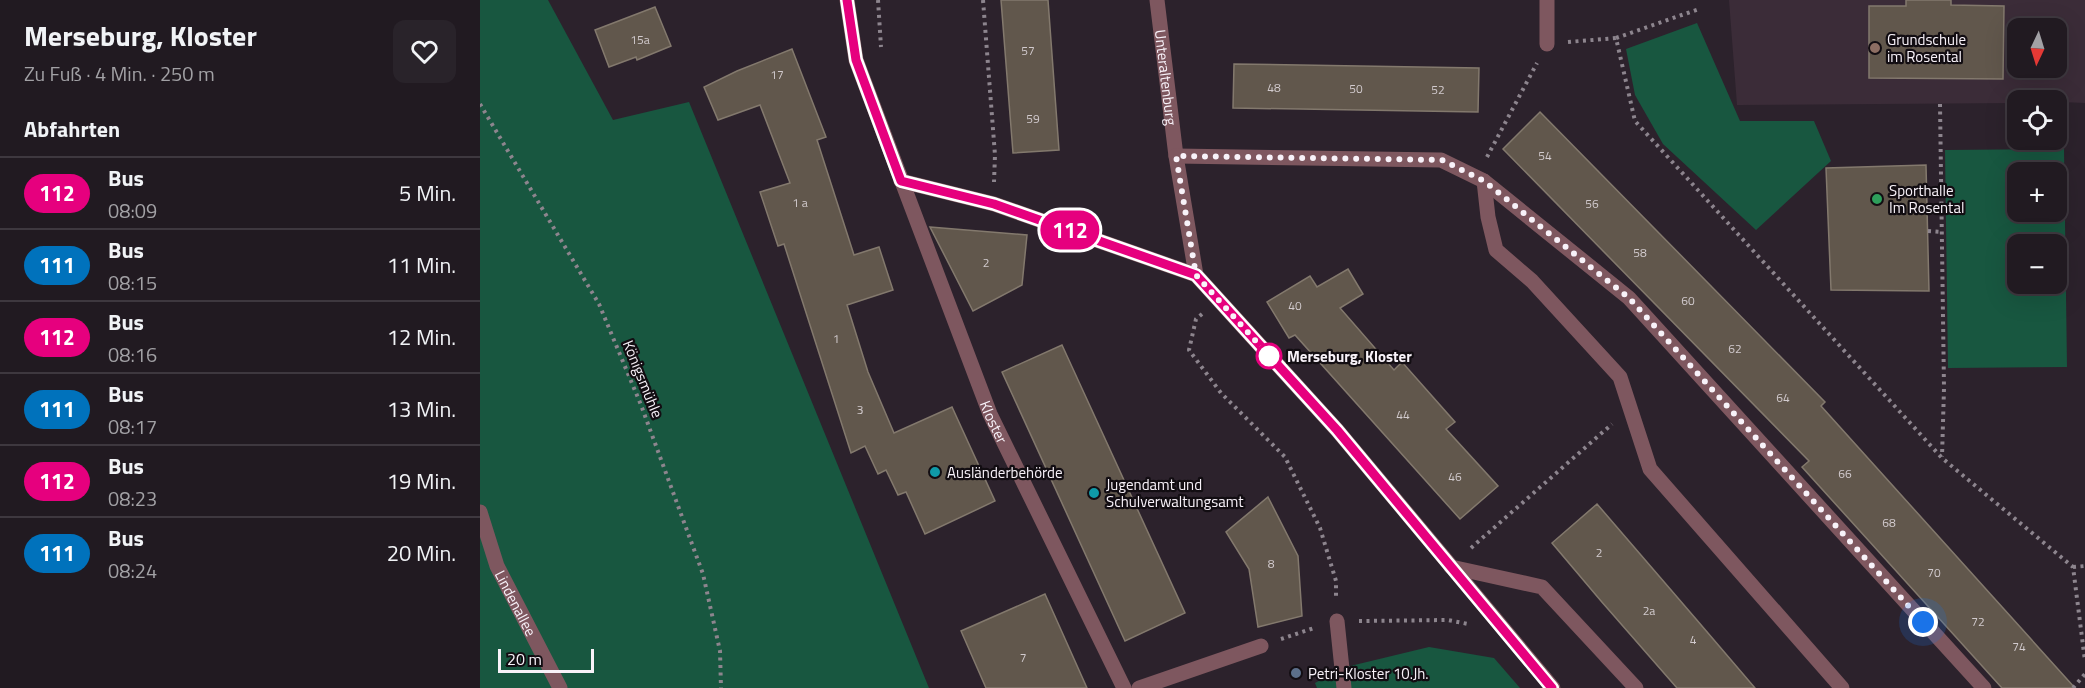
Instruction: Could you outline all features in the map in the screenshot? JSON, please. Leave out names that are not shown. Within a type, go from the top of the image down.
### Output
[{"type":"street","name":"Kloster","points":[[847,0],[856,60],[990,414],[1124,688]]},
{"type":"street","name":"Unteraltenburg","points":[[1157,0],[1176,156],[1196,275]]},
{"type":"street","points":[[1547,0],[1547,44]]},
{"type":"street","points":[[1176,156],[1442,160],[1480,179],[1629,298],[1984,688]]},
{"type":"street","points":[[1480,179],[1496,250],[1532,281],[1620,377],[1650,469],[1842,688]]},
{"type":"street","points":[[901,181],[994,204],[1196,275],[1337,430],[1552,688]]},
{"type":"street","name":"Lindenallee","points":[[480,512],[497,566],[560,688]]},
{"type":"street","points":[[1451,567],[1542,587],[1635,688]]},
{"type":"street","points":[[1337,621],[1344,688]]},
{"type":"street","points":[[1139,688],[1261,646]]},
{"type":"path","points":[[983,0],[995,155]]},
{"type":"path","points":[[1480,179],[1547,44],[1616,38],[1699,9]]},
{"type":"path","points":[[1616,38],[1635,121],[1942,458],[2073,567],[2085,662]]},
{"type":"path","name":"Königsmühle","points":[[480,104],[599,304],[642,405],[703,574],[720,651],[721,688]]},
{"type":"path","points":[[1940,104],[1944,388],[1942,458]]},
{"type":"path","points":[[1928,231],[1941,232]]},
{"type":"path","points":[[1217,299],[1196,320],[1189,350],[1221,393],[1285,457],[1320,528],[1336,581],[1337,621]]},
{"type":"path","points":[[1451,567],[1630,408]]},
{"type":"path","points":[[2073,567],[2085,566]]},
{"type":"path","points":[[1261,646],[1337,621],[1448,620],[1504,632]]},
{"type":"path","points":[[2073,688],[2085,674]]},
{"type":"shaded area","name":"Grundschule im Rosental","points":[[1729,0],[2085,0],[2085,103],[2067,102],[2067,90],[2007,90],[2007,103],[1737,105]]},
{"type":"green space","points":[[480,0],[548,0],[613,120],[689,102],[929,688],[480,688]]},
{"type":"green space","points":[[1697,23],[1740,121],[1814,121],[1831,161],[1756,230],[1663,144],[1635,95],[1626,49]]},
{"type":"green space","points":[[1945,150],[2064,150],[2064,162],[2007,162],[2007,222],[2065,222],[2065,234],[2007,234],[2007,294],[2066,294],[2067,367],[1948,368]]},
{"type":"green space","points":[[1429,647],[1494,658],[1520,688],[1317,688],[1315,683],[1342,668]]},
{"type":"building","points":[[1001,0],[1048,0],[1059,150],[1013,153]]},
{"type":"building","points":[[1906,0],[1951,0],[1951,5],[2004,6],[2003,79],[1869,78],[1869,6],[1906,6]]},
{"type":"building","points":[[655,7],[671,46],[637,60],[636,57],[609,67],[595,30]]},
{"type":"building","points":[[792,49],[826,137],[817,140],[854,255],[879,247],[893,290],[847,305],[868,372],[894,433],[952,407],[995,501],[925,534],[906,492],[898,495],[886,470],[878,474],[865,446],[851,453],[784,244],[778,246],[760,192],[790,183],[760,105],[718,120],[704,87]]},
{"type":"building","points":[[1234,64],[1479,68],[1478,112],[1233,108]]},
{"type":"building","points":[[1540,112],[1825,402],[1821,406],[2075,688],[2002,688],[1802,467],[1809,461],[1503,149]]},
{"type":"building","name":"Sporthalle Im Rosental","points":[[1926,165],[1929,291],[1831,290],[1826,168]]},
{"type":"building","points":[[930,227],[1027,235],[1022,285],[973,311]]},
{"type":"building","points":[[1348,269],[1363,294],[1340,308],[1394,370],[1402,362],[1455,422],[1446,429],[1498,486],[1460,519],[1295,335],[1289,338],[1267,302],[1310,276],[1317,287]]},
{"type":"building","name":"Jugendamt und Schulverwaltungsamt","points":[[1062,345],[1185,613],[1125,641],[1002,372]]},
{"type":"building","points":[[1268,497],[1298,556],[1302,616],[1258,627],[1249,569],[1226,532]]},
{"type":"building","points":[[1597,504],[1755,688],[1677,688],[1601,601],[1552,543]]},
{"type":"building","points":[[1045,594],[1087,688],[986,688],[961,631]]},
{"type":"bus line","name":"112","points":[[847,0],[856,60],[901,181],[994,204],[1196,275],[1337,430],[1552,688]]},
{"type":"place","name":"Grundschule im Rosental","points":[[1875,48]]},
{"type":"place","name":"Sporthalle Im Rosental","points":[[1877,199]]},
{"type":"place","name":"Merseburg, Kloster","points":[[1269,356]]},
{"type":"place","name":"Ausländerbehörde","points":[[935,472]]},
{"type":"place","name":"Jugendamt und Schulverwaltungsamt","points":[[1094,493]]},
{"type":"place","name":"Petri-Kloster 10.Jh.","points":[[1296,673]]},
{"type":"route","points":[[1269,356],[1273,360],[1196,275],[1176,156],[1442,160],[1484,181],[1629,298],[1923,622]]}]
